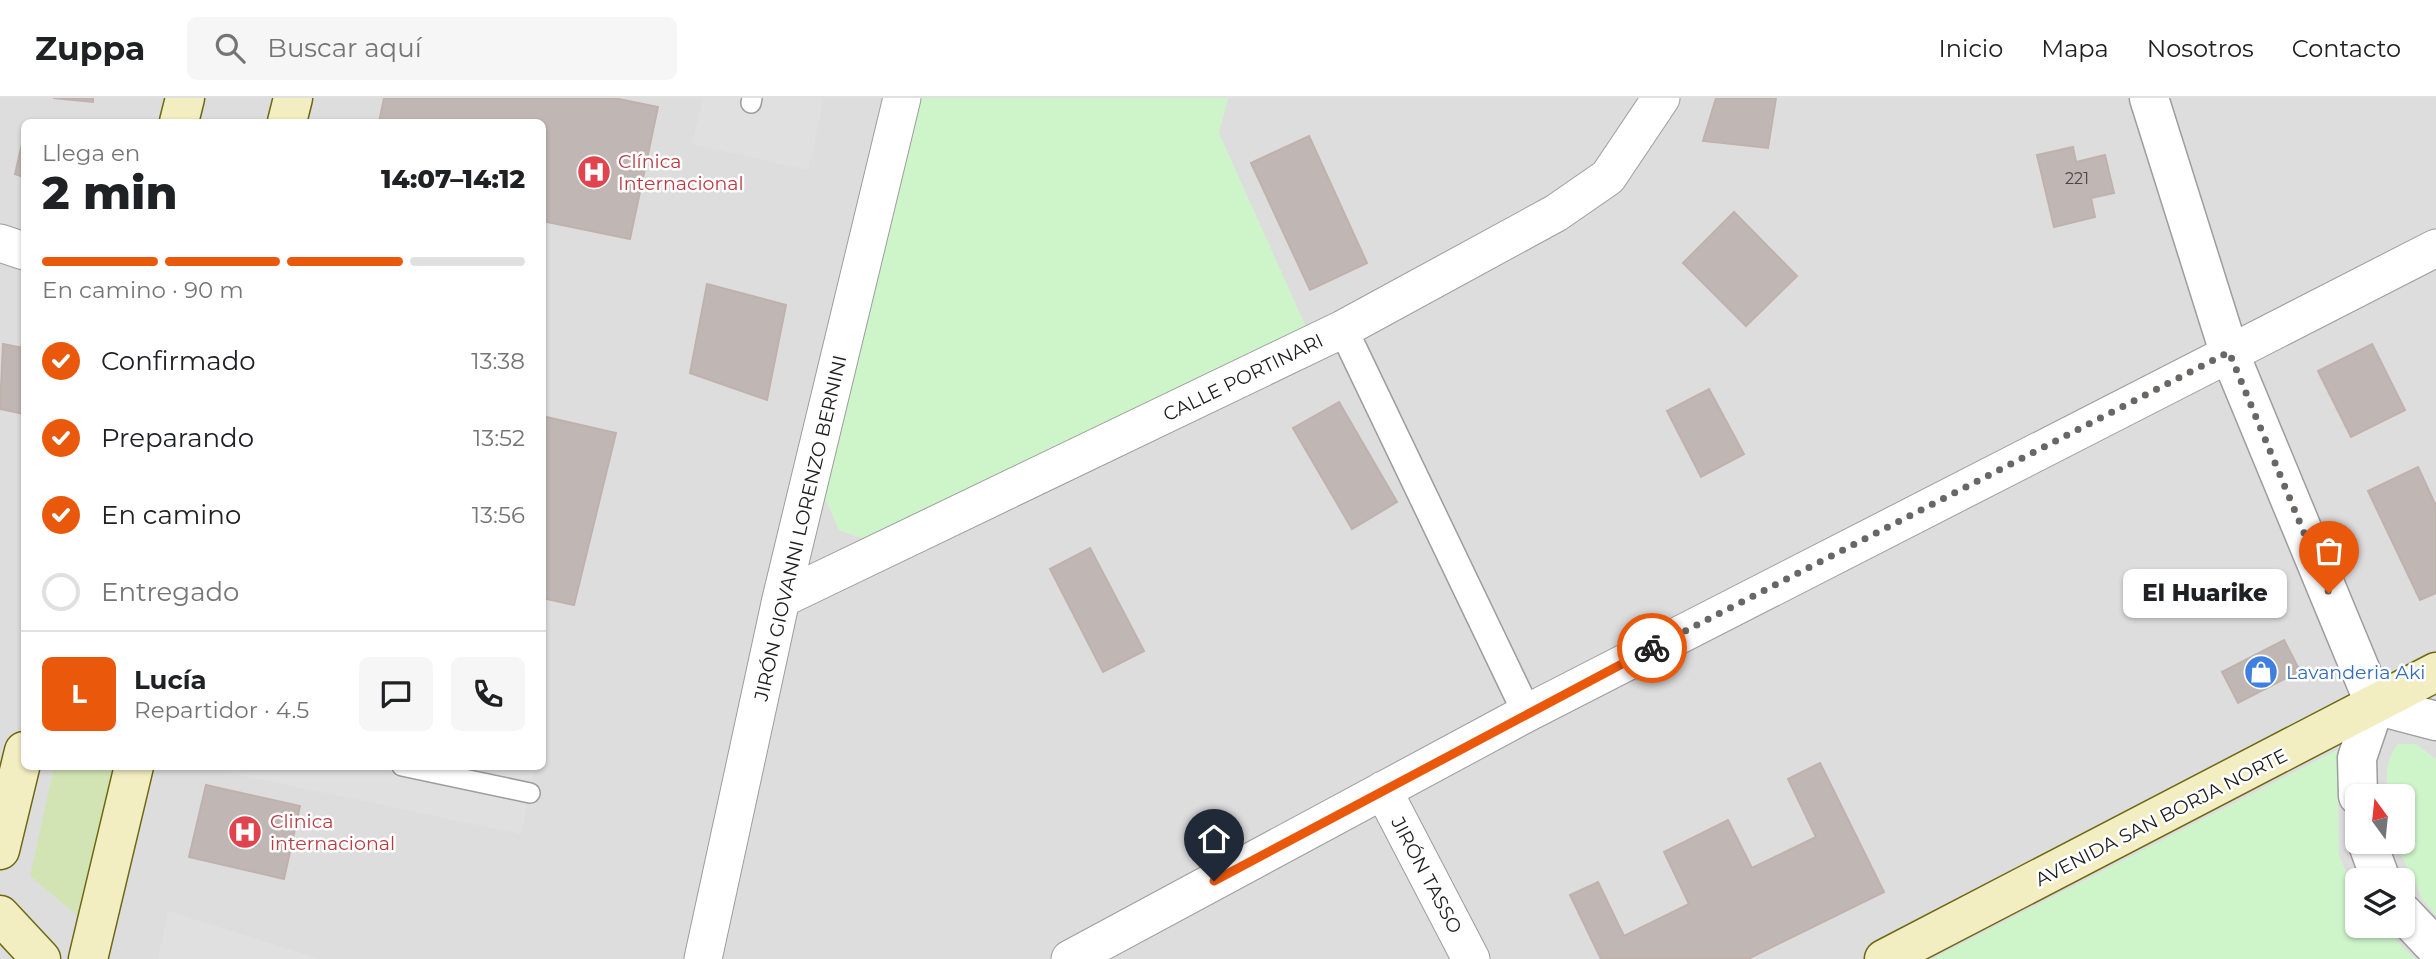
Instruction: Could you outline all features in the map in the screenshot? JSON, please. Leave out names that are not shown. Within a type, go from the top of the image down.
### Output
[{"type":"main road","points":[[180,119],[186,98]]},
{"type":"main road","points":[[289,119],[293,98]]},
{"type":"main road","name":"AVENIDA SAN BORJA NORTE","points":[[1884,959],[2436,673]]},
{"type":"main road","points":[[0,850],[21,763]]},
{"type":"main road","points":[[88,959],[133,770]]},
{"type":"main road","points":[[0,915],[41,959]]},
{"type":"street","name":"JIRÓN GIOVANNI LORENZO BERNINI","points":[[703,959],[781,599],[902,98]]},
{"type":"street","name":"CALLE PORTINARI","points":[[781,599],[1343,329],[1556,213],[1608,177],[1661,98]]},
{"type":"street","points":[[2149,98],[2229,352],[2375,705],[2357,758],[2358,784]]},
{"type":"street","points":[[0,243],[21,250]]},
{"type":"street","points":[[1070,959],[1527,713],[2436,248]]},
{"type":"street","points":[[1343,329],[1527,713]]},
{"type":"street","points":[[2375,705],[2436,721]]},
{"type":"street","name":"JIRÓN TASSO","points":[[1382,790],[1471,959]]},
{"type":"street","points":[[2415,925],[2436,947]]},
{"type":"lane","points":[[421,770],[530,793]]},
{"type":"shaded area","points":[[0,98],[2436,98],[2436,959],[0,959]]},
{"type":"shaded area","points":[[703,98],[824,98],[808,170],[692,144]]},
{"type":"shaded area","points":[[222,770],[534,770],[521,834]]},
{"type":"shaded area","points":[[168,911],[320,959],[158,959]]},
{"type":"green space","points":[[921,98],[1228,98],[1219,133],[1306,327],[868,540],[839,530],[824,496]]},
{"type":"green space","points":[[2398,744],[2416,744],[2436,759],[2436,915],[2423,900],[2415,883],[2415,868],[2408,868],[2401,854],[2415,854],[2415,784],[2387,784],[2391,756]]},
{"type":"green space","points":[[2337,750],[2339,856],[2345,869],[2345,938],[2394,938],[2415,959],[1932,959]]},
{"type":"green space","points":[[53,770],[112,770],[80,918],[30,876]]},
{"type":"building","points":[[53,98],[93,98],[93,102]]},
{"type":"building","name":"Clínica Internacional","points":[[384,98],[614,98],[658,107],[630,239],[546,222],[546,119],[380,119]]},
{"type":"building","points":[[1716,98],[1776,98],[1768,148],[1703,141]]},
{"type":"building","points":[[1309,136],[1367,263],[1310,290],[1251,163]]},
{"type":"building","points":[[2073,147],[2076,162],[2105,155],[2114,193],[2091,198],[2095,217],[2054,227],[2037,155]]},
{"type":"building","points":[[21,148],[21,176],[15,174]]},
{"type":"building","points":[[1734,212],[1797,276],[1746,326],[1683,263]]},
{"type":"building","points":[[707,284],[786,305],[767,400],[690,373]]},
{"type":"building","points":[[3,344],[21,347],[21,413],[0,409]]},
{"type":"building","points":[[2372,344],[2405,410],[2351,437],[2318,371]]},
{"type":"building","points":[[1709,389],[1744,454],[1701,477],[1667,411]]},
{"type":"building","points":[[1339,402],[1397,502],[1352,529],[1293,428]]},
{"type":"building","points":[[546,417],[616,433],[574,605],[546,599]]},
{"type":"building","points":[[2418,467],[2436,506],[2436,593],[2420,600],[2368,491]]},
{"type":"building","points":[[1090,548],[1144,651],[1103,672],[1050,569]]},
{"type":"building","name":"Lavanderia Aki","points":[[2284,640],[2300,671],[2238,703],[2222,672]]},
{"type":"building","points":[[1820,763],[1884,892],[1748,959],[1601,959],[1570,895],[1598,882],[1624,936],[1689,904],[1664,852],[1728,820],[1752,868],[1816,837],[1788,779]]},
{"type":"building","name":"Clinica internacional","points":[[206,785],[300,806],[284,879],[189,857]]},
{"type":"way so far","points":[[1652,648],[2229,352],[2329,593]]},
{"type":"place","name":"Clínica Internacional","points":[[594,172]]},
{"type":"place","name":"El Huarike","points":[[2329,593]]},
{"type":"place","name":"Lavanderia Aki","points":[[2261,672]]},
{"type":"place","name":"Clinica internacional","points":[[245,832]]},
{"type":"route","points":[[1214,881],[1652,648]]}]
